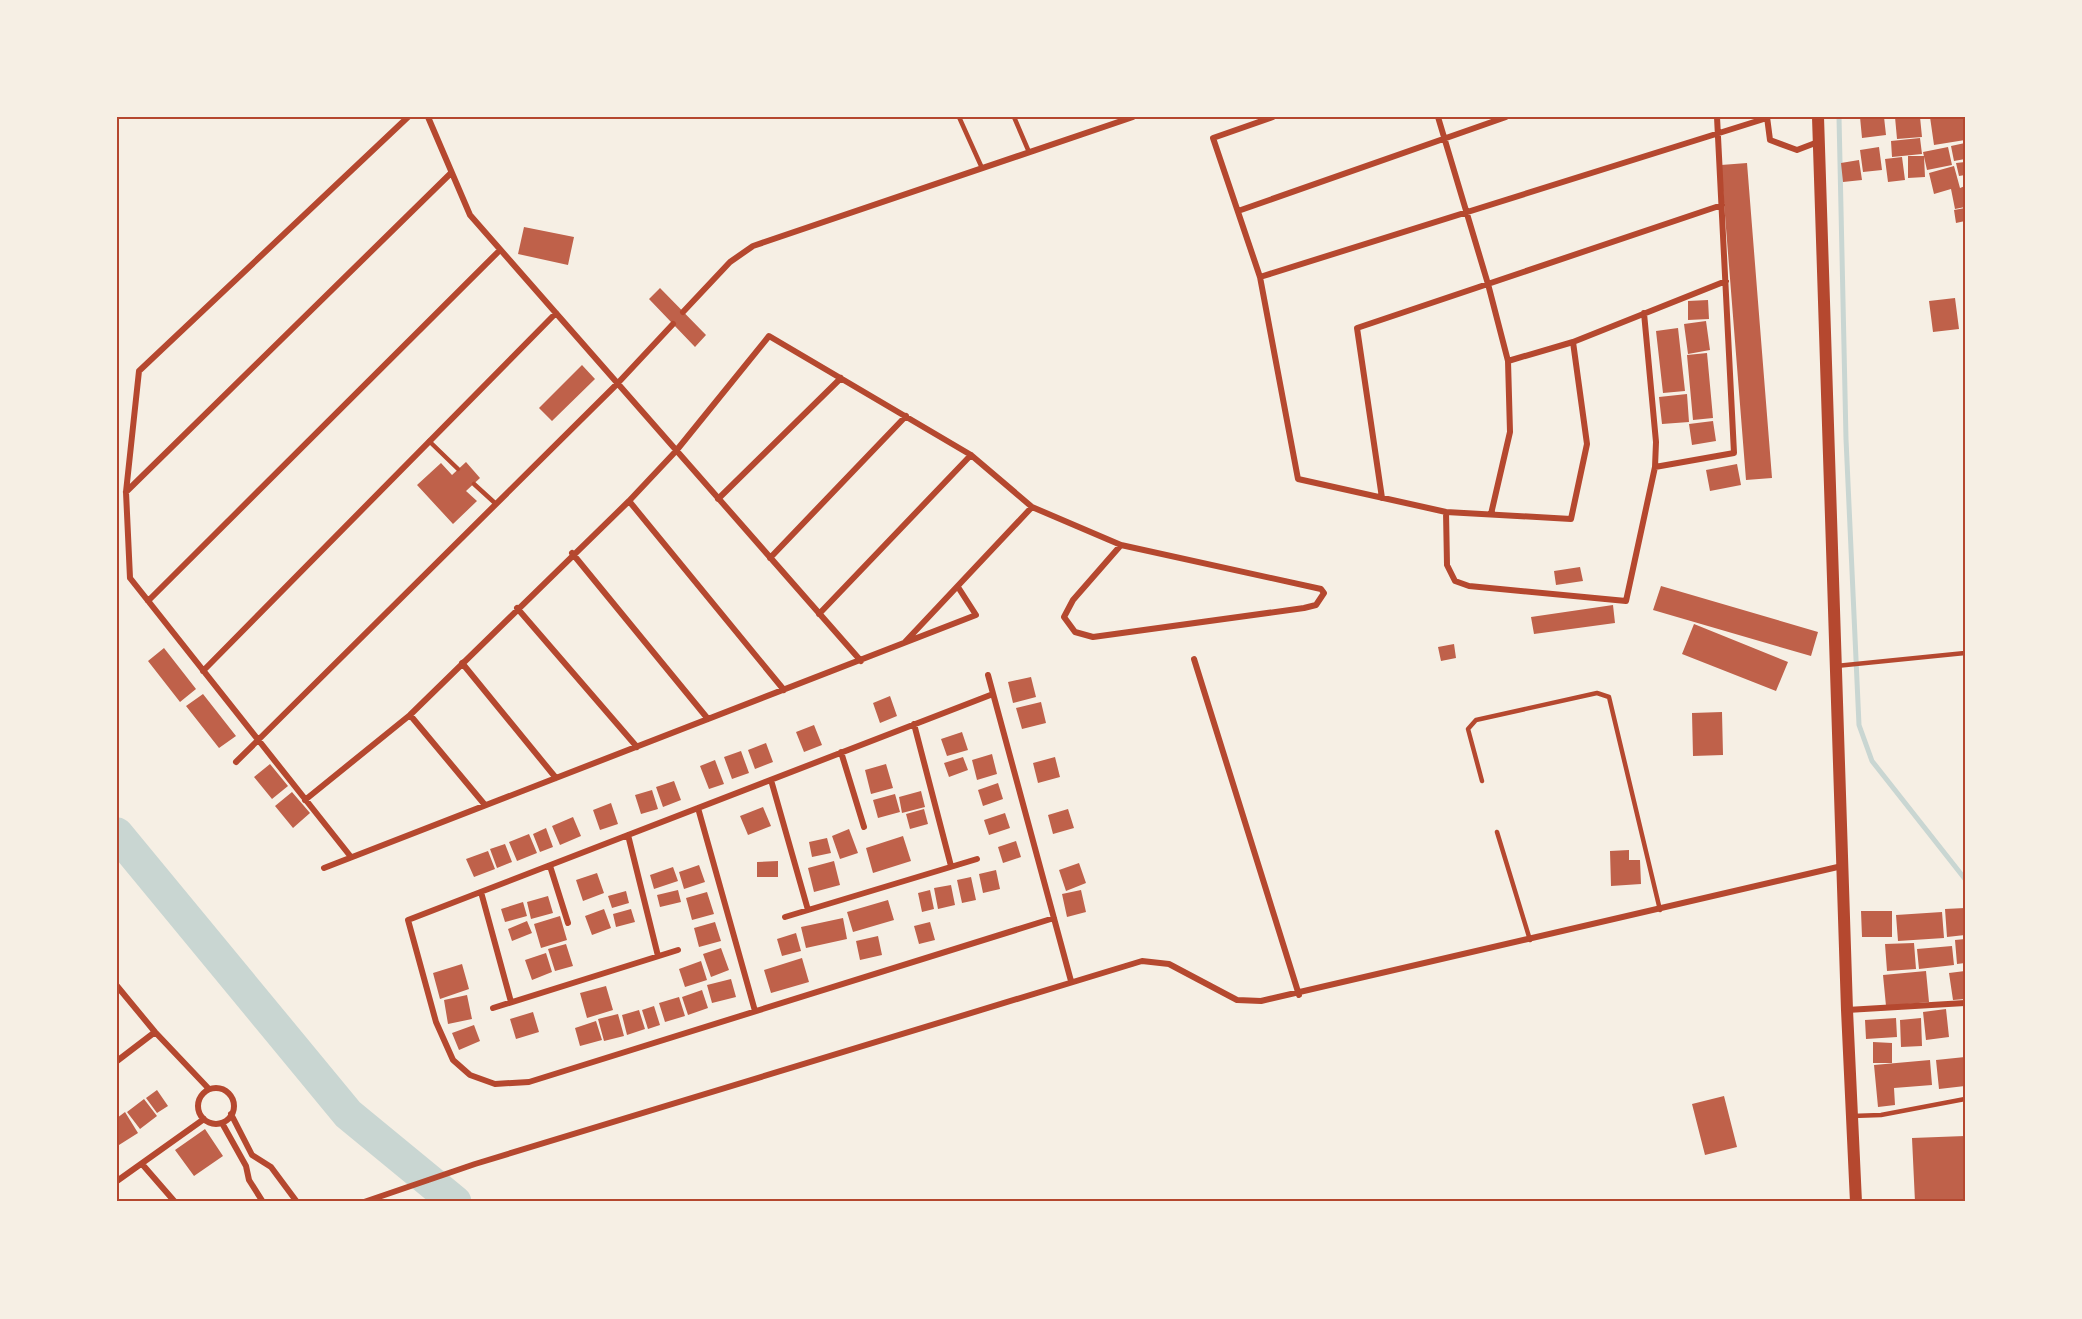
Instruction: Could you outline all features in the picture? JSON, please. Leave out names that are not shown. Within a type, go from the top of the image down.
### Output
[{"type":"main road","points":[[1818,117],[1847,1010],[1856,1202]]},
{"type":"street","points":[[351,857],[130,578],[126,492],[139,371],[408,117]]},
{"type":"street","points":[[428,117],[450,174],[470,215],[861,661]]},
{"type":"street","points":[[684,312],[730,262],[753,246],[1116,120],[1133,117]]},
{"type":"street","points":[[1273,117],[1213,138],[1260,277],[1298,479],[1446,512],[1571,519],[1587,444],[1573,342]]},
{"type":"street","points":[[1438,117],[1488,284],[1508,361],[1510,432],[1491,514]]},
{"type":"street","points":[[1238,211],[1506,117]]},
{"type":"street","points":[[1655,467],[1734,453],[1717,117]]},
{"type":"street","points":[[1260,277],[1767,117],[1770,140],[1797,150],[1818,142]]},
{"type":"street","points":[[126,492],[450,174]]},
{"type":"street","points":[[1382,498],[1357,328],[1722,205]]},
{"type":"street","points":[[148,601],[500,250]]},
{"type":"street","points":[[1508,361],[1573,342],[1725,281]]},
{"type":"street","points":[[1446,512],[1447,565],[1455,581],[1469,586],[1626,601],[1655,467],[1656,442],[1644,313]]},
{"type":"street","points":[[203,670],[556,314]]},
{"type":"street","points":[[236,762],[617,384],[673,324]]},
{"type":"street","points":[[306,800],[410,715],[572,553],[628,501],[676,451],[769,336],[971,455],[1032,507],[1121,545],[1321,589],[1324,594],[1316,605],[1304,608],[1093,637],[1075,632],[1064,617],[1073,600],[1121,545]]},
{"type":"street","points":[[718,499],[841,378]]},
{"type":"street","points":[[770,558],[906,416]]},
{"type":"street","points":[[819,614],[971,455]]},
{"type":"street","points":[[628,501],[784,690]]},
{"type":"street","points":[[902,644],[1032,507]]},
{"type":"street","points":[[572,553],[708,719]]},
{"type":"street","points":[[324,868],[976,615],[958,587]]},
{"type":"street","points":[[518,608],[636,747]]},
{"type":"street","points":[[1194,659],[1299,995]]},
{"type":"street","points":[[462,663],[556,778]]},
{"type":"street","points":[[988,675],[1071,981]]},
{"type":"street","points":[[993,694],[408,921],[436,1022],[453,1060],[470,1075],[495,1084],[529,1082],[1054,918]]},
{"type":"street","points":[[410,715],[485,805]]},
{"type":"street","points":[[914,724],[951,866]]},
{"type":"street","points":[[841,752],[864,827]]},
{"type":"street","points":[[771,780],[808,910]]},
{"type":"street","points":[[698,808],[755,1011]]},
{"type":"street","points":[[628,835],[658,956]]},
{"type":"street","points":[[784,917],[977,859]]},
{"type":"street","points":[[550,866],[568,923]]},
{"type":"street","points":[[364,1202],[475,1164],[1142,961],[1169,964],[1237,1000],[1261,1001],[1299,995],[1843,866]]},
{"type":"street","points":[[481,892],[511,1002]]},
{"type":"street","points":[[493,1008],[678,950]]},
{"type":"street","points":[[117,986],[154,1032],[209,1089]]},
{"type":"street","points":[[1847,1010],[1965,1003]]},
{"type":"street","points":[[117,1061],[154,1032]]},
{"type":"street","points":[[231,1114],[222,1123],[209,1122],[200,1113],[199,1099],[209,1089],[224,1089],[230,1094],[233,1101],[231,1114],[252,1155],[271,1167],[297,1202]]},
{"type":"street","points":[[117,1181],[204,1119]]},
{"type":"street","points":[[222,1123],[246,1166],[249,1180],[263,1202]]},
{"type":"street","points":[[142,1164],[175,1202]]},
{"type":"lane","points":[[959,117],[982,168]]},
{"type":"lane","points":[[1014,117],[1029,152]]},
{"type":"lane","points":[[429,441],[458,469]]},
{"type":"lane","points":[[474,484],[496,504]]},
{"type":"lane","points":[[1836,666],[1965,653]]},
{"type":"lane","points":[[1482,781],[1468,729],[1476,720],[1597,693],[1609,697],[1660,909]]},
{"type":"lane","points":[[1497,832],[1530,940]]},
{"type":"lane","points":[[1852,1116],[1881,1115],[1965,1099]]},
{"type":"building","points":[[1860,117],[1884,117],[1886,135],[1862,138]]},
{"type":"building","points":[[1895,117],[1920,117],[1922,137],[1897,139]]},
{"type":"building","points":[[1930,117],[1965,117],[1965,140],[1934,145]]},
{"type":"building","points":[[1920,138],[1922,154],[1892,157],[1891,141]]},
{"type":"building","points":[[1965,143],[1965,159],[1954,161],[1951,146]]},
{"type":"building","points":[[1879,147],[1882,170],[1863,172],[1860,150]]},
{"type":"building","points":[[1948,147],[1952,165],[1927,170],[1923,152]]},
{"type":"building","points":[[1908,156],[1924,156],[1925,177],[1908,178]]},
{"type":"building","points":[[1902,157],[1905,180],[1888,182],[1885,159]]},
{"type":"building","points":[[1859,160],[1862,180],[1843,182],[1841,163]]},
{"type":"building","points":[[1965,162],[1965,175],[1959,176],[1956,163]]},
{"type":"building","points":[[1747,163],[1772,478],[1746,480],[1721,165]]},
{"type":"building","points":[[1954,166],[1960,188],[1965,186],[1965,207],[1955,209],[1951,189],[1934,194],[1929,173]]},
{"type":"building","points":[[1965,208],[1965,221],[1956,223],[1954,210]]},
{"type":"building","points":[[524,227],[574,237],[568,265],[518,254]]},
{"type":"building","points":[[660,288],[706,335],[695,347],[649,299]]},
{"type":"building","points":[[1955,298],[1959,329],[1933,332],[1929,301]]},
{"type":"building","points":[[1708,300],[1709,319],[1688,320],[1688,301]]},
{"type":"building","points":[[1706,321],[1710,350],[1688,354],[1684,324]]},
{"type":"building","points":[[1678,328],[1685,391],[1663,393],[1656,331]]},
{"type":"building","points":[[1707,353],[1713,418],[1693,420],[1687,355]]},
{"type":"building","points":[[582,365],[595,379],[552,421],[539,408]]},
{"type":"building","points":[[1687,394],[1689,422],[1662,424],[1659,397]]},
{"type":"building","points":[[1713,421],[1716,441],[1692,445],[1689,424]]},
{"type":"building","points":[[466,462],[480,478],[466,491],[477,501],[453,524],[417,485],[441,463],[452,475]]},
{"type":"building","points":[[1737,464],[1741,485],[1710,491],[1706,470]]},
{"type":"building","points":[[1580,567],[1583,581],[1556,585],[1554,571]]},
{"type":"building","points":[[1661,586],[1818,632],[1811,656],[1653,610]]},
{"type":"building","points":[[1613,605],[1615,623],[1534,634],[1531,617]]},
{"type":"building","points":[[1694,624],[1788,662],[1776,691],[1682,654]]},
{"type":"building","points":[[1454,644],[1456,658],[1441,661],[1438,647]]},
{"type":"building","points":[[164,648],[196,689],[180,702],[148,661]]},
{"type":"building","points":[[1031,677],[1036,697],[1013,703],[1008,682]]},
{"type":"building","points":[[203,694],[236,736],[219,748],[186,706]]},
{"type":"building","points":[[890,696],[897,716],[880,723],[873,703]]},
{"type":"building","points":[[1041,702],[1046,723],[1022,729],[1016,708]]},
{"type":"building","points":[[1722,712],[1723,755],[1693,756],[1692,713]]},
{"type":"building","points":[[814,725],[822,745],[804,752],[796,732]]},
{"type":"building","points":[[962,732],[968,750],[947,756],[941,739]]},
{"type":"building","points":[[766,743],[773,762],[755,769],[748,750]]},
{"type":"building","points":[[741,751],[749,773],[732,779],[724,757]]},
{"type":"building","points":[[992,754],[997,774],[977,780],[972,760]]},
{"type":"building","points":[[963,757],[968,770],[949,777],[944,763]]},
{"type":"building","points":[[1055,757],[1060,777],[1038,783],[1033,763]]},
{"type":"building","points":[[715,760],[724,784],[709,789],[700,766]]},
{"type":"building","points":[[270,764],[288,786],[272,799],[254,777]]},
{"type":"building","points":[[886,764],[893,788],[871,794],[865,770]]},
{"type":"building","points":[[674,781],[681,800],[663,807],[656,787]]},
{"type":"building","points":[[998,783],[1003,799],[983,806],[978,790]]},
{"type":"building","points":[[652,790],[658,809],[641,814],[635,795]]},
{"type":"building","points":[[921,791],[925,807],[902,813],[899,797]]},
{"type":"building","points":[[292,792],[310,813],[293,828],[275,806]]},
{"type":"building","points":[[895,794],[900,812],[878,818],[873,800]]},
{"type":"building","points":[[611,803],[618,824],[600,830],[593,810]]},
{"type":"building","points":[[763,807],[771,826],[748,835],[740,816]]},
{"type":"building","points":[[924,809],[928,824],[910,829],[906,814]]},
{"type":"building","points":[[1068,809],[1074,828],[1053,834],[1048,815]]},
{"type":"building","points":[[1005,813],[1010,828],[989,835],[984,820]]},
{"type":"building","points":[[573,817],[581,836],[560,845],[552,826]]},
{"type":"building","points":[[546,828],[553,847],[540,852],[533,834]]},
{"type":"building","points":[[849,829],[858,853],[840,859],[832,836]]},
{"type":"building","points":[[529,834],[537,853],[517,861],[509,842]]},
{"type":"building","points":[[903,836],[911,861],[873,873],[866,848]]},
{"type":"building","points":[[827,838],[831,853],[812,857],[809,842]]},
{"type":"building","points":[[1016,841],[1021,857],[1003,863],[998,847]]},
{"type":"building","points":[[505,844],[512,862],[497,868],[490,849]]},
{"type":"building","points":[[1629,850],[1629,860],[1640,860],[1641,884],[1611,886],[1610,851]]},
{"type":"building","points":[[488,851],[495,869],[474,877],[466,859]]},
{"type":"building","points":[[778,861],[778,877],[757,877],[757,862]]},
{"type":"building","points":[[834,861],[840,885],[814,892],[808,868]]},
{"type":"building","points":[[1079,863],[1086,883],[1066,891],[1059,870]]},
{"type":"building","points":[[699,865],[705,882],[684,889],[679,872]]},
{"type":"building","points":[[673,867],[678,881],[654,889],[650,875]]},
{"type":"building","points":[[996,870],[1000,889],[983,893],[979,874]]},
{"type":"building","points":[[597,873],[604,893],[583,901],[576,880]]},
{"type":"building","points":[[971,877],[976,900],[962,903],[957,880]]},
{"type":"building","points":[[951,885],[955,905],[938,909],[934,888]]},
{"type":"building","points":[[678,890],[681,902],[660,907],[657,895]]},
{"type":"building","points":[[930,890],[934,909],[922,912],[918,893]]},
{"type":"building","points":[[1081,890],[1086,912],[1067,917],[1062,894]]},
{"type":"building","points":[[626,891],[629,903],[612,908],[608,896]]},
{"type":"building","points":[[707,892],[714,914],[692,920],[686,898]]},
{"type":"building","points":[[548,896],[553,913],[531,919],[527,902]]},
{"type":"building","points":[[888,900],[894,920],[853,932],[847,912]]},
{"type":"building","points":[[523,902],[527,916],[505,922],[501,909]]},
{"type":"building","points":[[1965,908],[1965,935],[1947,937],[1945,909]]},
{"type":"building","points":[[604,909],[611,928],[592,935],[585,916]]},
{"type":"building","points":[[631,909],[635,922],[616,927],[613,914]]},
{"type":"building","points":[[1861,911],[1892,911],[1892,937],[1862,937]]},
{"type":"building","points":[[1942,912],[1944,938],[1898,941],[1896,915]]},
{"type":"building","points":[[560,916],[567,940],[541,948],[534,924]]},
{"type":"building","points":[[843,918],[847,939],[806,948],[801,927]]},
{"type":"building","points":[[527,921],[532,933],[512,941],[508,929]]},
{"type":"building","points":[[715,922],[721,941],[699,947],[694,928]]},
{"type":"building","points":[[930,922],[935,940],[919,944],[914,926]]},
{"type":"building","points":[[796,933],[801,951],[782,956],[777,939]]},
{"type":"building","points":[[878,936],[882,955],[860,960],[856,941]]},
{"type":"building","points":[[1965,939],[1965,963],[1957,964],[1955,940]]},
{"type":"building","points":[[1914,943],[1916,969],[1887,971],[1885,944]]},
{"type":"building","points":[[566,944],[573,966],[555,971],[548,949]]},
{"type":"building","points":[[1952,946],[1954,965],[1919,969],[1917,949]]},
{"type":"building","points":[[721,948],[729,970],[711,977],[703,954]]},
{"type":"building","points":[[546,953],[552,972],[532,980],[525,960]]},
{"type":"building","points":[[802,958],[809,982],[771,993],[764,970]]},
{"type":"building","points":[[701,961],[707,980],[685,987],[679,969]]},
{"type":"building","points":[[462,964],[469,989],[440,999],[433,973]]},
{"type":"building","points":[[1926,971],[1929,1002],[1886,1006],[1883,975]]},
{"type":"building","points":[[1965,971],[1965,999],[1953,1000],[1949,973]]},
{"type":"building","points":[[731,979],[736,997],[712,1003],[707,985]]},
{"type":"building","points":[[606,986],[613,1010],[587,1018],[580,993]]},
{"type":"building","points":[[702,990],[708,1008],[688,1015],[682,997]]},
{"type":"building","points":[[467,995],[472,1019],[448,1024],[444,1000]]},
{"type":"building","points":[[679,997],[685,1016],[665,1022],[659,1003]]},
{"type":"building","points":[[654,1006],[660,1025],[648,1029],[642,1010]]},
{"type":"building","points":[[1946,1009],[1949,1037],[1926,1040],[1923,1012]]},
{"type":"building","points":[[639,1010],[645,1029],[627,1035],[622,1015]]},
{"type":"building","points":[[533,1012],[539,1032],[516,1039],[510,1019]]},
{"type":"building","points":[[618,1014],[624,1036],[604,1041],[598,1019]]},
{"type":"building","points":[[1896,1018],[1897,1037],[1866,1039],[1865,1020]]},
{"type":"building","points":[[1921,1018],[1922,1046],[1901,1047],[1900,1020]]},
{"type":"building","points":[[596,1021],[602,1040],[580,1046],[575,1028]]},
{"type":"building","points":[[474,1025],[480,1041],[459,1050],[452,1033]]},
{"type":"building","points":[[1873,1042],[1892,1043],[1892,1063],[1873,1063]]},
{"type":"building","points":[[1965,1057],[1965,1086],[1939,1089],[1936,1060]]},
{"type":"building","points":[[1930,1060],[1932,1085],[1894,1088],[1895,1105],[1878,1107],[1874,1065]]},
{"type":"building","points":[[157,1090],[168,1106],[157,1113],[146,1098]]},
{"type":"building","points":[[1724,1096],[1737,1147],[1705,1155],[1692,1104]]},
{"type":"building","points":[[144,1099],[157,1116],[140,1129],[127,1112]]},
{"type":"building","points":[[125,1112],[138,1133],[119,1145],[117,1118]]},
{"type":"building","points":[[205,1129],[223,1156],[194,1176],[175,1150]]},
{"type":"building","points":[[1965,1136],[1965,1202],[1915,1202],[1912,1138]]},
{"type":"waterway","points":[[1839,117],[1846,439],[1859,725],[1872,761],[1965,879]]},
{"type":"waterway","points":[[117,834],[348,1114],[455,1202]]}]
